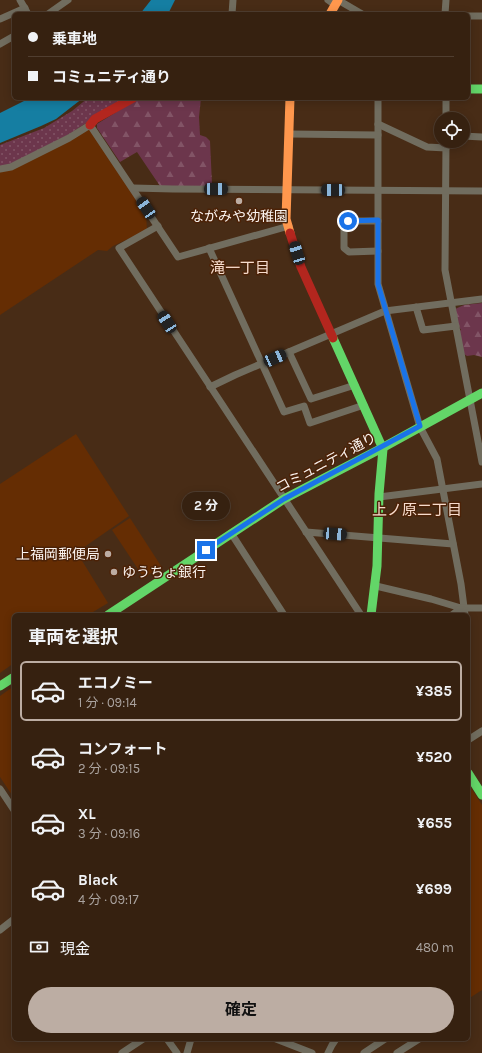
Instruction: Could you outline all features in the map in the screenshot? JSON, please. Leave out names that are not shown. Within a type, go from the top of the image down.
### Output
[{"type":"street","points":[[20,0],[26,11]]},
{"type":"street","points":[[51,12],[68,0]]},
{"type":"street","points":[[232,12],[233,0]]},
{"type":"street","points":[[446,0],[446,12]]},
{"type":"street","points":[[331,12],[335,1],[358,12]]},
{"type":"street","points":[[0,19],[12,15]]},
{"type":"street","points":[[470,16],[482,16]]},
{"type":"street","points":[[0,44],[12,37]]},
{"type":"street","points":[[470,89],[482,90]]},
{"type":"street","points":[[0,169],[11,167],[68,138],[90,124],[95,119],[128,100]]},
{"type":"street","points":[[290,100],[286,219],[301,267],[382,448],[376,586],[371,613]]},
{"type":"street","points":[[378,100],[378,284],[420,426],[436,459],[461,584],[463,610]]},
{"type":"street","points":[[446,100],[446,112]]},
{"type":"street","points":[[90,124],[178,257],[288,226]]},
{"type":"street","points":[[378,124],[427,147],[434,146]]},
{"type":"street","points":[[289,134],[378,135]]},
{"type":"street","points":[[470,136],[482,137]]},
{"type":"street","points":[[446,148],[445,270],[470,399],[479,430],[482,462]]},
{"type":"street","points":[[133,188],[482,191]]},
{"type":"street","points":[[378,220],[348,221],[344,225],[344,248],[349,252],[378,251]]},
{"type":"street","points":[[158,226],[119,248],[360,613]]},
{"type":"street","points":[[209,248],[284,412],[304,406],[310,423],[364,405]]},
{"type":"street","points":[[210,387],[385,311],[482,299]]},
{"type":"street","points":[[416,307],[423,330],[456,326]]},
{"type":"street","points":[[289,352],[311,399],[355,386]]},
{"type":"street","name":"コミュニティ通り","points":[[119,612],[231,533],[284,499],[382,448],[482,393]]},
{"type":"street","points":[[379,497],[482,484]]},
{"type":"street","points":[[306,532],[452,544]]},
{"type":"street","points":[[231,533],[283,613]]},
{"type":"street","points":[[376,586],[431,598],[463,610],[482,608]]},
{"type":"street","points":[[0,686],[12,678]]},
{"type":"street","points":[[470,739],[482,731]]},
{"type":"street","points":[[470,776],[482,795]]},
{"type":"street","points":[[0,790],[12,807]]},
{"type":"street","points":[[0,930],[12,921]]},
{"type":"street","points":[[122,1053],[140,1041]]},
{"type":"street","points":[[168,1041],[177,1053]]},
{"type":"street","points":[[187,1053],[190,1041]]},
{"type":"street","points":[[281,1041],[312,1053]]},
{"type":"street","points":[[328,1053],[335,1041]]},
{"type":"street","points":[[364,1053],[382,1041]]},
{"type":"street","points":[[397,1053],[416,1041]]},
{"type":"shaded area","points":[[90,128],[146,214],[147,230],[113,246],[107,251],[98,250],[0,315],[0,172],[10,170]]},
{"type":"shaded area","points":[[76,434],[129,516],[80,550],[81,559],[108,603],[91,613],[12,613],[12,664],[0,673],[0,484]]},
{"type":"shaded area","points":[[130,518],[161,566],[144,578],[112,530]]},
{"type":"shaded area","points":[[12,687],[12,795],[0,777],[0,696]]},
{"type":"shaded area","points":[[470,786],[482,805],[482,990],[470,998]]},
{"type":"green space","points":[[86,100],[121,100],[68,135],[9,165],[0,167],[0,145],[44,128],[72,111]]},
{"type":"green space","points":[[136,100],[201,100],[199,117],[200,135],[206,137],[210,141],[212,184],[209,186],[160,186],[137,152],[120,162],[97,128],[97,124]]},
{"type":"green space","points":[[482,303],[482,357],[474,355],[467,356],[464,354],[459,331],[461,330],[458,325],[455,309],[464,305]]},
{"type":"water","points":[[151,0],[175,0],[169,12],[142,12]]},
{"type":"water","points":[[26,100],[80,100],[56,119],[0,143],[0,113]]},
{"type":"traffic: fast","points":[[470,89],[482,89]]},
{"type":"traffic: fast","points":[[333,338],[383,449],[379,494],[377,566],[371,613]]},
{"type":"traffic: fast","points":[[111,613],[284,499],[382,448],[482,393]]},
{"type":"traffic: fast","points":[[0,686],[12,678]]},
{"type":"traffic: fast","points":[[470,776],[482,795]]},
{"type":"traffic: slow","points":[[331,12],[338,0]]},
{"type":"traffic: slow","points":[[290,100],[286,219],[290,233]]},
{"type":"traffic: jam","points":[[90,125],[95,119],[129,100]]},
{"type":"traffic: jam","points":[[290,233],[301,267],[333,338]]},
{"type":"place","name":"ながみや幼稚園","points":[[239,201]]},
{"type":"place","name":"上福岡郵便局","points":[[108,554]]},
{"type":"place","name":"ゆうちょ銀行","points":[[114,572]]},
{"type":"district","name":"滝一丁目","points":[[240,268]]},
{"type":"district","name":"上ノ原二丁目","points":[[417,510]]},
{"type":"route","points":[[206,550],[284,499],[382,448],[420,426],[378,284],[378,220],[348,221]]}]
